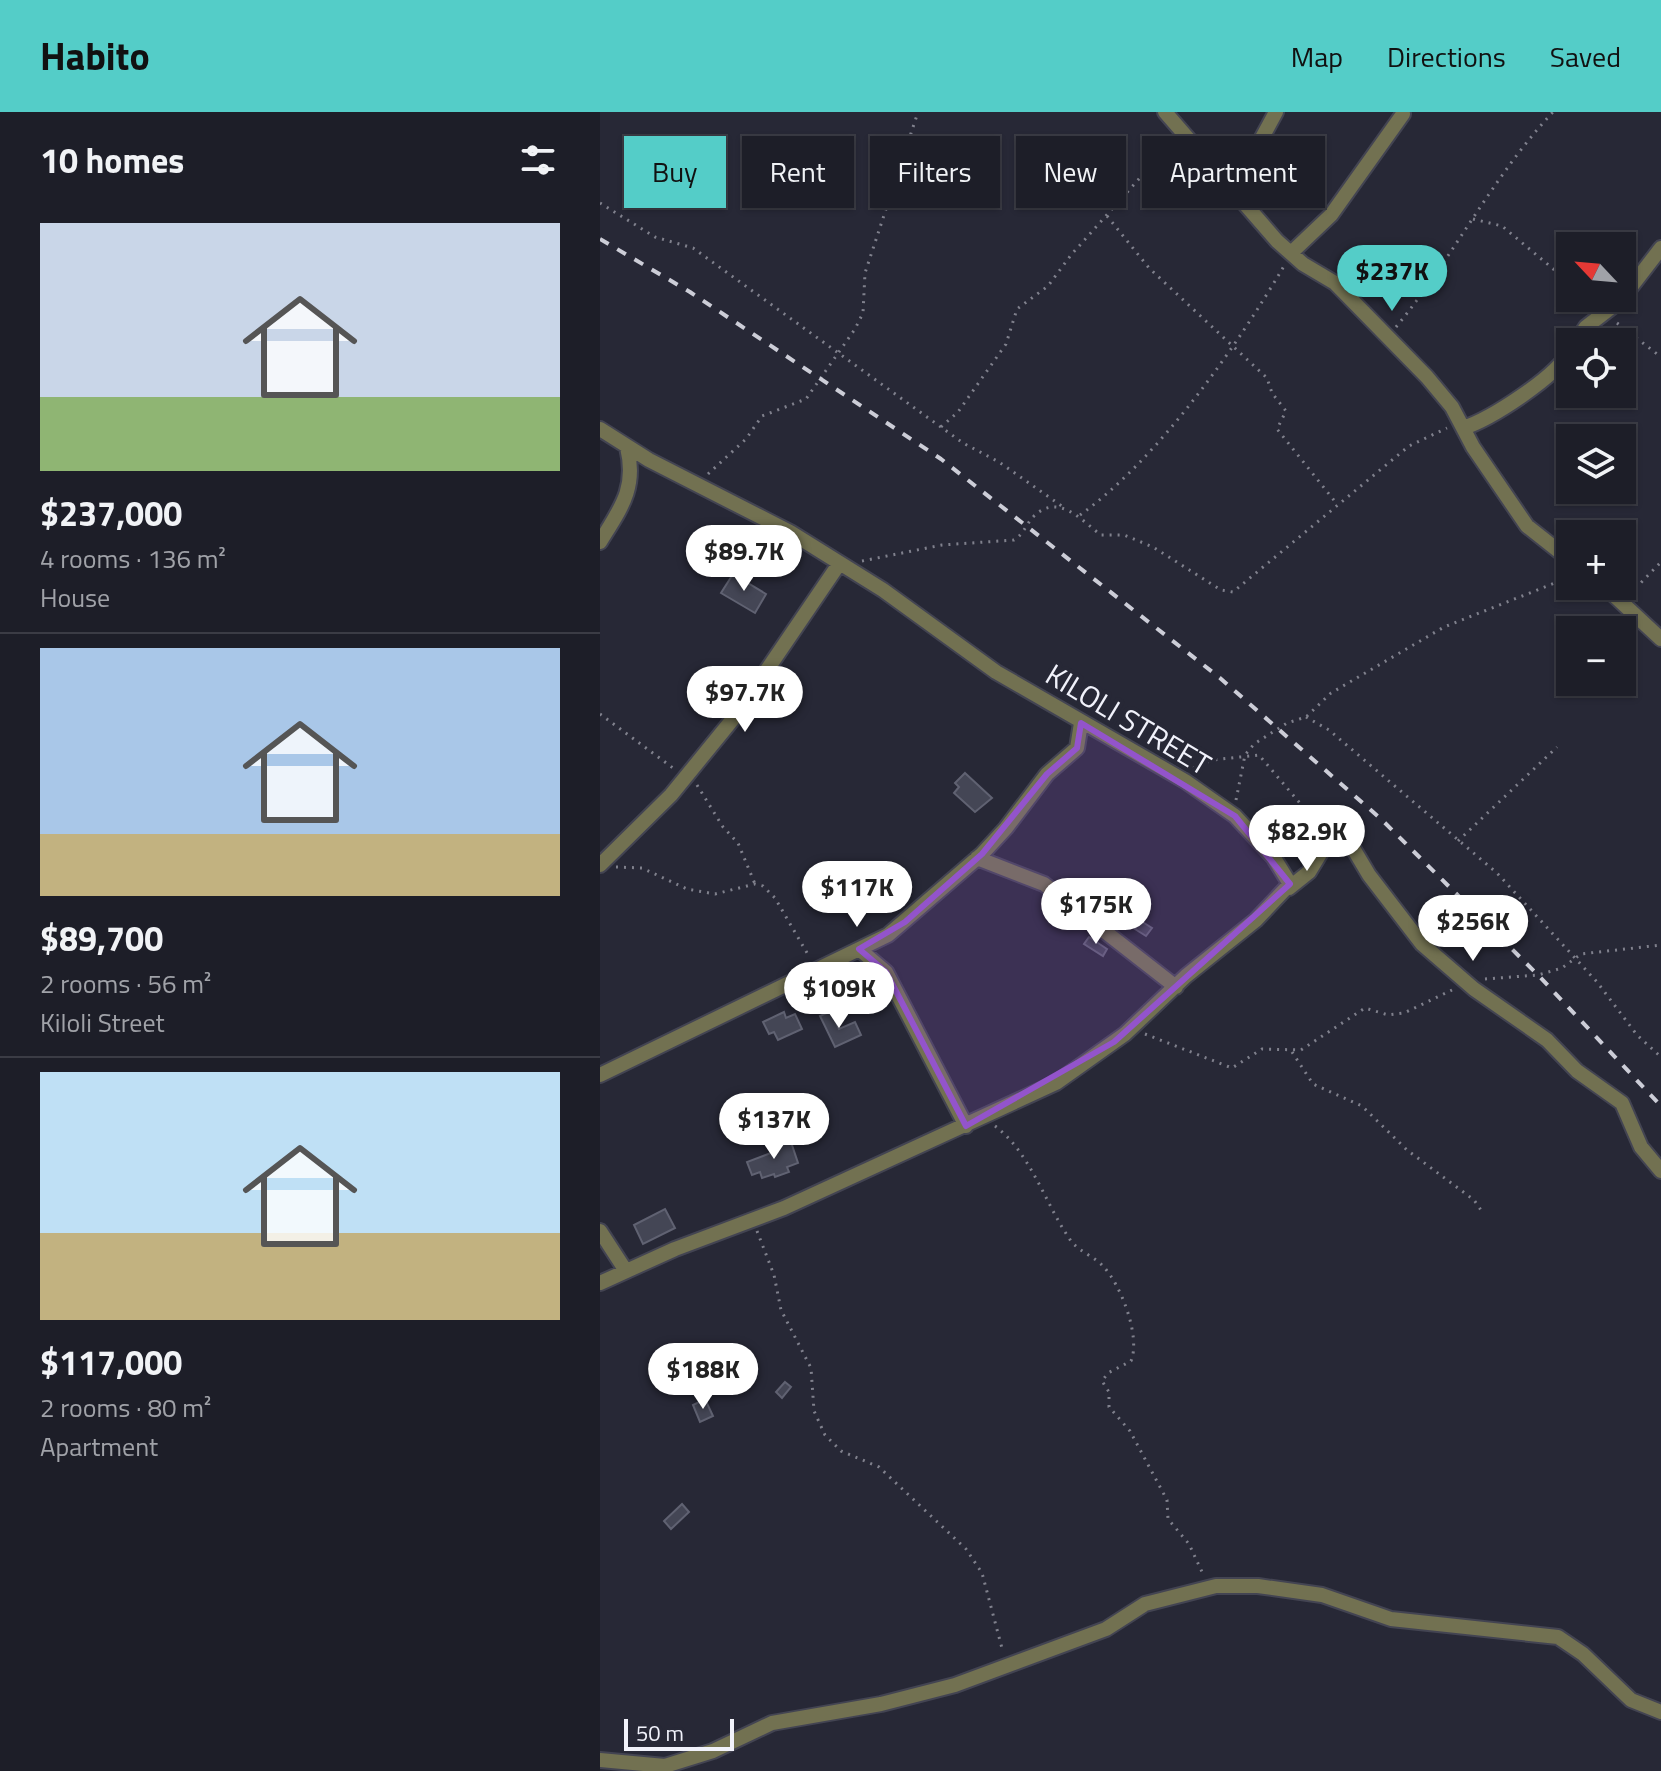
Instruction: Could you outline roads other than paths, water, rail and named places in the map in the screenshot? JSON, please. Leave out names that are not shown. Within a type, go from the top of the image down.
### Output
[{"type":"street","points":[[1165,112],[1184,136]]},
{"type":"street","points":[[1263,136],[1276,112]]},
{"type":"street","points":[[1291,253],[1331,215],[1403,114]]},
{"type":"street","points":[[1249,208],[1291,253],[1335,283],[1389,336],[1452,407],[1527,526],[1556,549]]},
{"type":"street","points":[[1585,328],[1621,300],[1661,248]]},
{"type":"street","points":[[1463,428],[1479,423],[1550,377],[1556,369]]},
{"type":"street","name":"KILOLI STREET","points":[[600,429],[627,447],[790,532],[898,600],[996,672],[1170,773],[1235,816],[1286,874],[1289,888]]},
{"type":"street","points":[[600,542],[630,486],[632,468],[627,447]]},
{"type":"street","points":[[605,866],[752,695],[839,564]]},
{"type":"street","points":[[1620,600],[1661,639]]},
{"type":"street","points":[[600,1075],[859,949],[905,922],[977,858],[1047,774],[1077,748],[1081,723]]},
{"type":"street","points":[[600,1283],[675,1249],[753,1221],[1056,1083],[1125,1034],[1256,920],[1309,872],[1329,839],[1339,838],[1355,850],[1369,875],[1422,944],[1471,987],[1547,1040],[1577,1071],[1622,1103],[1641,1147],[1661,1171]]},
{"type":"street","points":[[977,858],[1044,884],[1176,987]]},
{"type":"street","points":[[859,949],[886,972],[974,1122]]},
{"type":"street","points":[[600,1231],[626,1271]]},
{"type":"street","points":[[600,1760],[665,1766],[713,1751],[772,1723],[881,1704],[1008,1667],[1106,1629],[1145,1604],[1208,1586],[1258,1586],[1322,1595],[1391,1619],[1558,1637],[1583,1654],[1631,1700],[1661,1712]]},
{"type":"railway","points":[[600,239],[690,292],[941,459],[1220,678],[1381,819],[1538,975],[1661,1106]]}]
